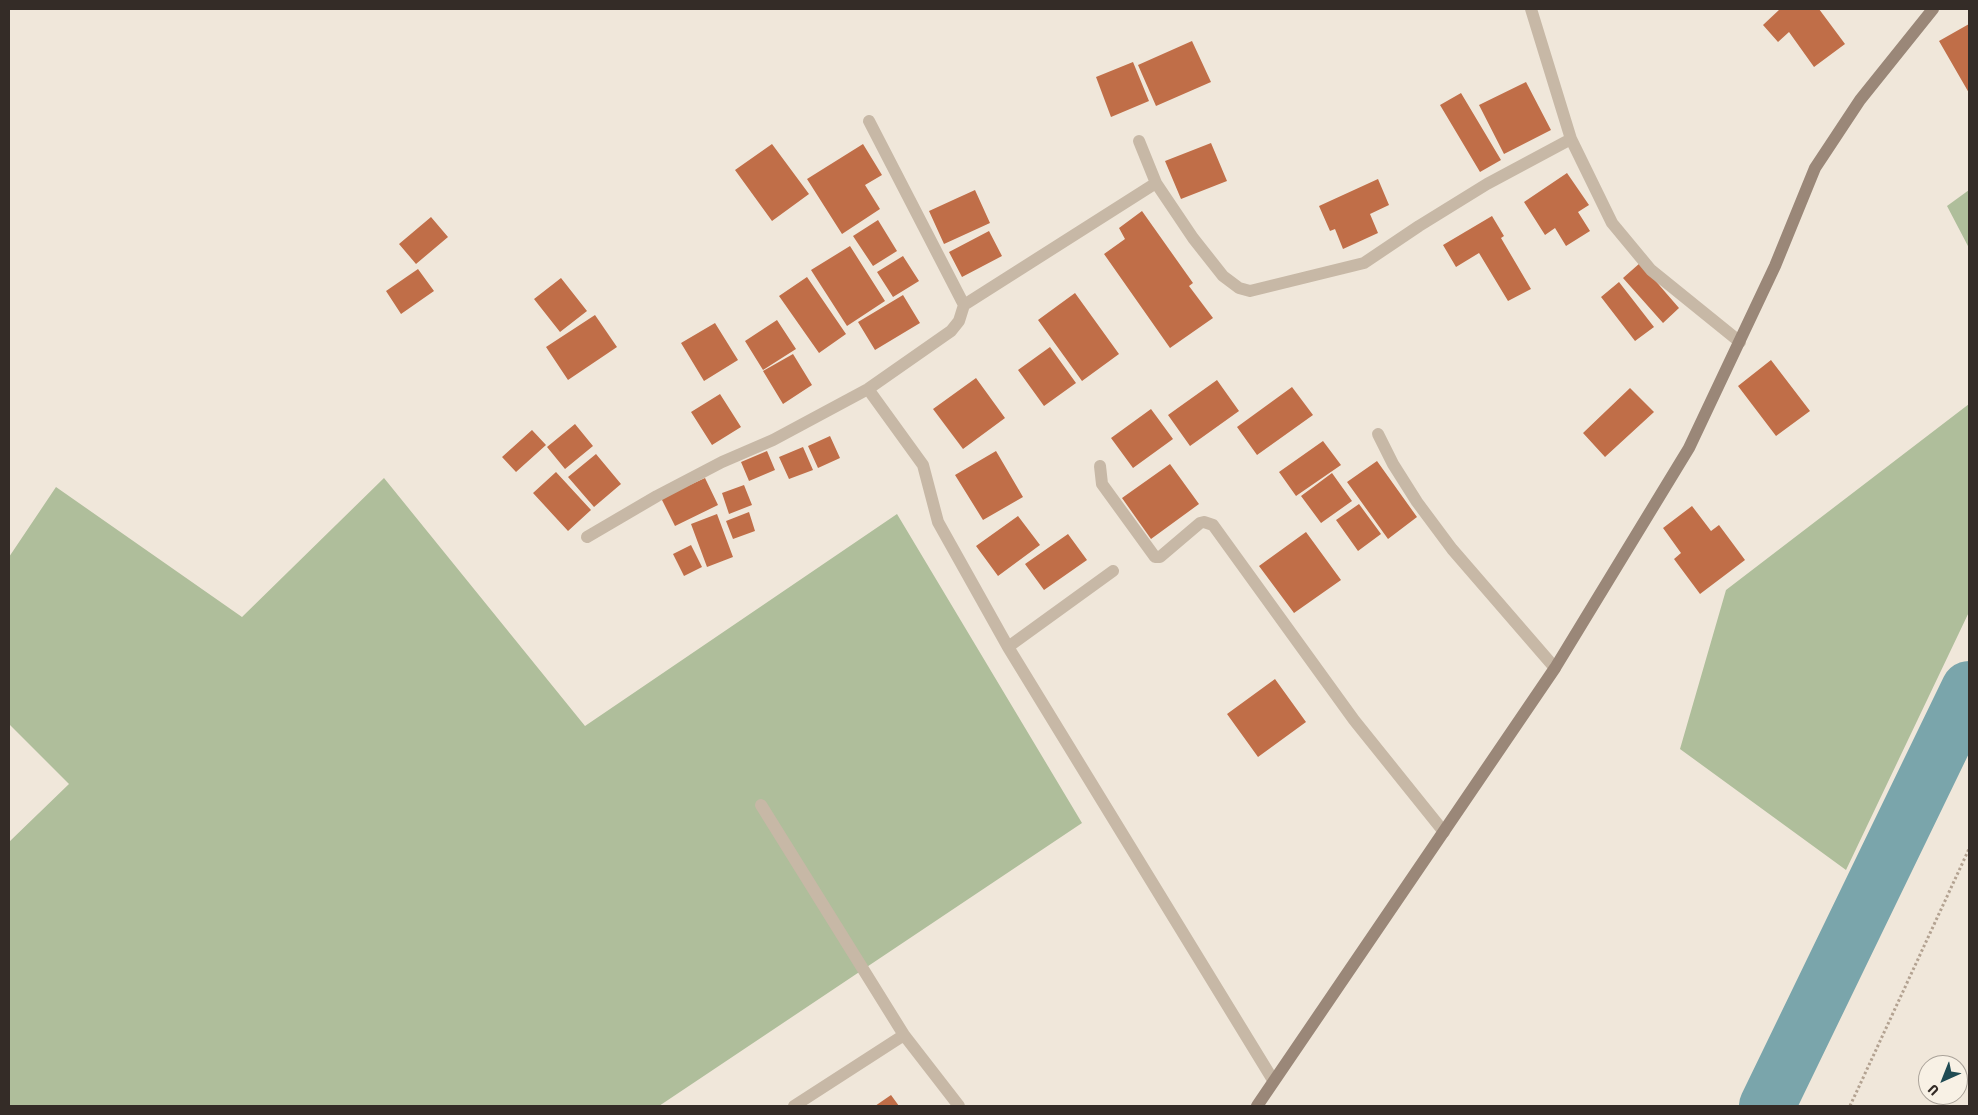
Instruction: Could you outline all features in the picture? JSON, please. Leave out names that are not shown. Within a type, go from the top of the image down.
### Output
[{"type":"street","points":[[1531,9],[1571,139],[1612,223],[1651,270],[1740,342]]},
{"type":"street","points":[[1257,1106],[1555,668],[1688,448],[1775,266],[1815,168],[1860,100],[1933,9]]},
{"type":"street","points":[[869,121],[964,305]]},
{"type":"street","points":[[1139,141],[1156,183],[1193,238],[1223,276],[1239,288],[1250,290],[1364,263],[1487,184],[1571,139]]},
{"type":"street","points":[[588,537],[657,496],[722,462],[773,440],[868,389],[951,331],[958,321],[964,305],[1156,183]]},
{"type":"street","points":[[868,389],[923,465],[938,522],[1008,646],[1273,1080]]},
{"type":"street","points":[[1378,434],[1393,464],[1417,502],[1452,549],[1555,668]]},
{"type":"street","points":[[1100,466],[1102,484],[1155,557],[1160,557],[1200,523],[1213,525],[1354,720],[1444,832]]},
{"type":"street","points":[[1008,646],[1113,571]]},
{"type":"street","points":[[761,806],[904,1035],[959,1106]]},
{"type":"street","points":[[794,1106],[904,1035]]},
{"type":"path","points":[[1850,1106],[1969,849]]},
{"type":"green space","points":[[1969,190],[1969,248],[1947,206]]},
{"type":"green space","points":[[1969,404],[1969,612],[1846,870],[1680,749],[1726,590]]},
{"type":"green space","points":[[384,478],[585,726],[897,514],[1082,823],[659,1106],[9,1106],[9,842],[69,784],[9,724],[9,557],[56,487],[242,617]]},
{"type":"building","points":[[1780,9],[1819,9],[1845,44],[1814,67],[1789,32],[1778,42],[1763,25]]},
{"type":"building","points":[[1969,24],[1969,93],[1939,41]]},
{"type":"building","points":[[1192,41],[1211,82],[1156,106],[1138,65]]},
{"type":"building","points":[[1133,62],[1149,101],[1111,117],[1096,77]]},
{"type":"building","points":[[1526,82],[1551,130],[1504,154],[1479,105]]},
{"type":"building","points":[[1461,93],[1501,160],[1480,172],[1440,105]]},
{"type":"building","points":[[1211,143],[1227,181],[1181,199],[1165,161]]},
{"type":"building","points":[[772,144],[809,194],[772,221],[735,170]]},
{"type":"building","points":[[863,144],[882,175],[865,185],[880,209],[842,234],[807,179]]},
{"type":"building","points":[[1567,173],[1589,205],[1578,212],[1590,231],[1566,246],[1555,228],[1545,235],[1524,202]]},
{"type":"building","points":[[1378,179],[1389,205],[1370,214],[1378,233],[1343,249],[1335,229],[1330,231],[1319,206]]},
{"type":"building","points":[[975,190],[990,223],[944,244],[929,211]]},
{"type":"building","points":[[1142,211],[1193,283],[1189,286],[1213,318],[1170,348],[1104,254],[1125,239],[1119,228]]},
{"type":"building","points":[[1492,216],[1504,236],[1501,238],[1531,289],[1508,301],[1479,253],[1456,267],[1443,245]]},
{"type":"building","points":[[431,217],[448,237],[416,264],[399,244]]},
{"type":"building","points":[[878,220],[897,251],[873,266],[853,236]]},
{"type":"building","points":[[989,231],[1002,256],[962,277],[949,252]]},
{"type":"building","points":[[850,246],[885,301],[847,326],[811,270]]},
{"type":"building","points":[[903,256],[919,281],[893,297],[877,272]]},
{"type":"building","points":[[1640,263],[1679,308],[1663,323],[1623,278]]},
{"type":"building","points":[[418,269],[434,291],[401,314],[386,291]]},
{"type":"building","points":[[807,277],[846,334],[819,353],[779,296]]},
{"type":"building","points":[[561,278],[587,311],[560,332],[534,299]]},
{"type":"building","points":[[1619,282],[1654,327],[1635,341],[1601,297]]},
{"type":"building","points":[[1075,293],[1119,354],[1082,381],[1038,320]]},
{"type":"building","points":[[903,295],[920,323],[875,350],[858,322]]},
{"type":"building","points":[[595,315],[617,347],[568,380],[546,347]]},
{"type":"building","points":[[777,320],[796,349],[763,370],[745,341]]},
{"type":"building","points":[[715,323],[738,360],[704,381],[681,343]]},
{"type":"building","points":[[1050,347],[1076,383],[1044,406],[1018,370]]},
{"type":"building","points":[[793,354],[812,385],[783,404],[763,371]]},
{"type":"building","points":[[1771,360],[1810,411],[1776,436],[1738,386]]},
{"type":"building","points":[[976,378],[1005,418],[963,449],[933,409]]},
{"type":"building","points":[[1217,380],[1239,411],[1190,446],[1168,415]]},
{"type":"building","points":[[1292,387],[1313,415],[1257,455],[1237,427]]},
{"type":"building","points":[[1630,388],[1654,412],[1605,457],[1583,433]]},
{"type":"building","points":[[720,394],[741,427],[712,445],[691,412]]},
{"type":"building","points":[[1151,409],[1173,439],[1133,468],[1111,438]]},
{"type":"building","points":[[575,424],[593,446],[565,469],[547,447]]},
{"type":"building","points":[[532,430],[546,445],[516,472],[502,457]]},
{"type":"building","points":[[830,436],[840,458],[818,468],[808,446]]},
{"type":"building","points":[[1323,441],[1341,465],[1296,496],[1279,472]]},
{"type":"building","points":[[803,447],[813,470],[789,479],[779,457]]},
{"type":"building","points":[[767,451],[775,470],[749,481],[741,462]]},
{"type":"building","points":[[996,451],[1023,497],[983,520],[955,475]]},
{"type":"building","points":[[596,454],[621,484],[594,507],[568,477]]},
{"type":"building","points":[[1377,461],[1417,517],[1388,539],[1347,482]]},
{"type":"building","points":[[1170,464],[1199,504],[1151,539],[1122,498]]},
{"type":"building","points":[[556,472],[591,510],[568,531],[533,493]]},
{"type":"building","points":[[1332,473],[1352,501],[1321,523],[1301,496]]},
{"type":"building","points":[[705,478],[718,505],[675,526],[661,498]]},
{"type":"building","points":[[744,485],[752,505],[729,514],[722,493]]},
{"type":"building","points":[[1359,504],[1381,534],[1358,551],[1336,520]]},
{"type":"building","points":[[1692,506],[1711,531],[1719,525],[1745,560],[1700,594],[1674,559],[1681,553],[1663,528]]},
{"type":"building","points":[[749,512],[755,531],[733,539],[726,521]]},
{"type":"building","points":[[717,514],[733,557],[707,567],[691,524]]},
{"type":"building","points":[[1018,516],[1040,545],[998,576],[976,546]]},
{"type":"building","points":[[1306,532],[1341,580],[1294,613],[1259,566]]},
{"type":"building","points":[[1068,534],[1087,560],[1044,590],[1025,564]]},
{"type":"building","points":[[691,545],[702,567],[684,576],[673,554]]},
{"type":"building","points":[[1275,679],[1306,722],[1258,757],[1227,714]]},
{"type":"building","points":[[891,1095],[899,1106],[875,1106]]},
{"type":"waterway","points":[[1767,1106],[1969,689]]}]
